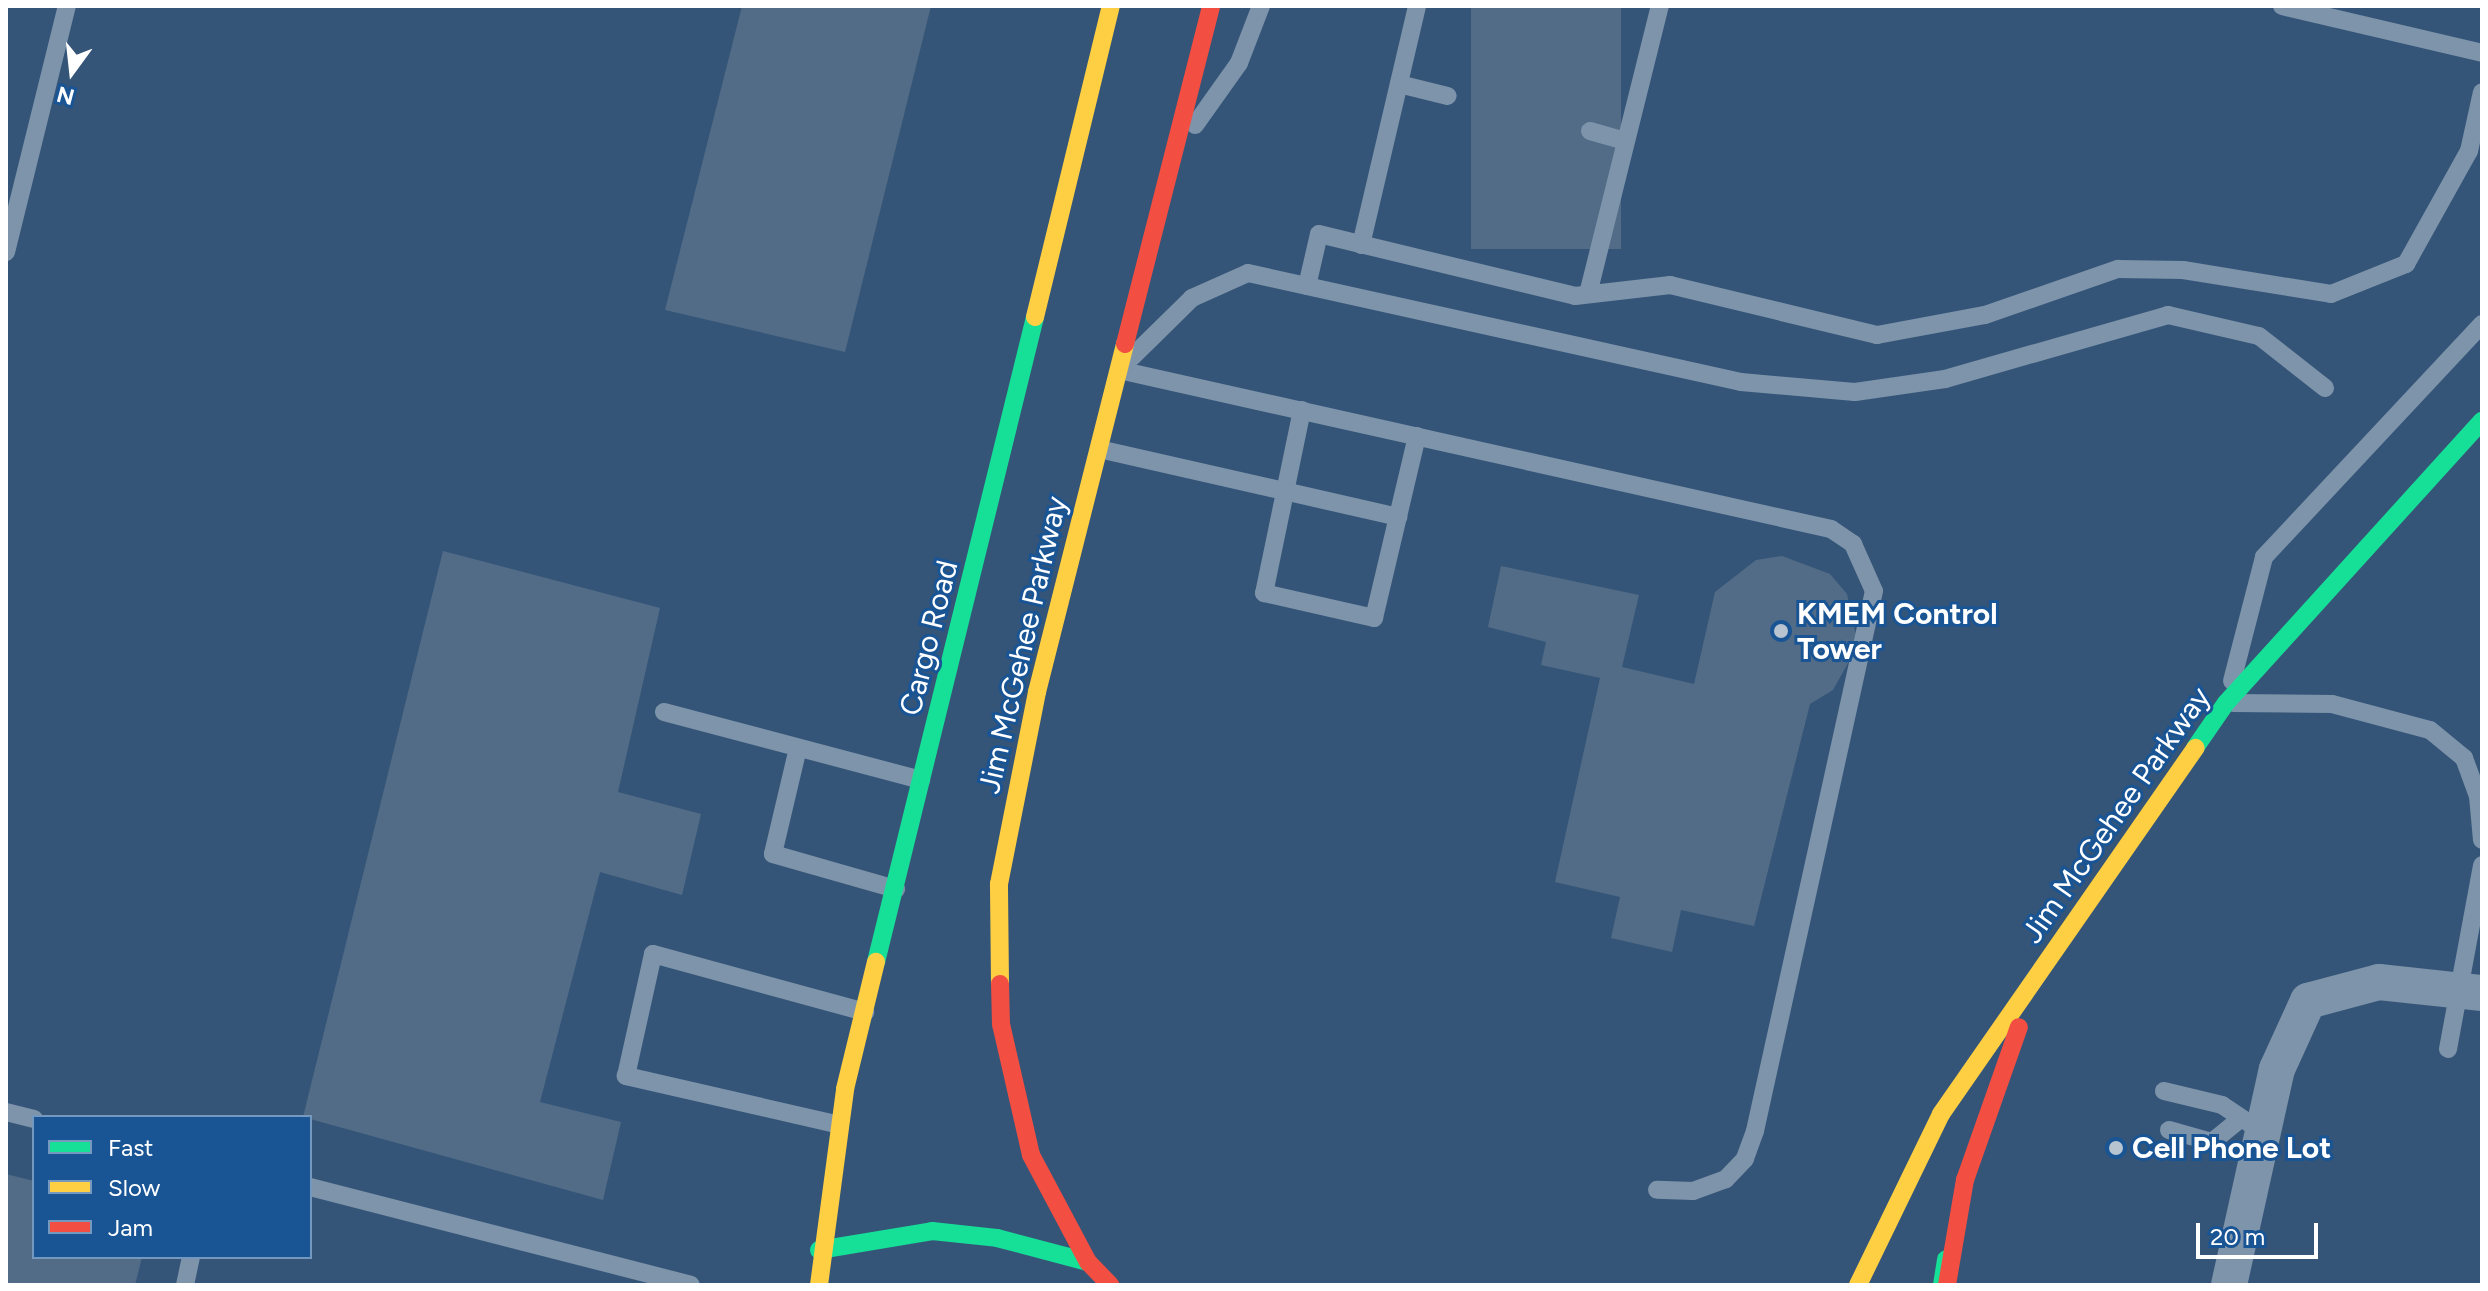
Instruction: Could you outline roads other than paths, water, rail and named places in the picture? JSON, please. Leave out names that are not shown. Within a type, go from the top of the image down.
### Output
[{"type":"main road","name":"Cargo Road","points":[[819,1285],[819,1250],[840,1125],[865,1012],[924,781],[1111,6]]},
{"type":"main road","name":"Jim McGehee Parkway","points":[[1110,1285],[1088,1262],[1031,1155],[1001,1024],[999,884],[1099,449],[1211,6]]},
{"type":"main road","name":"Jim McGehee Parkway","points":[[1858,1285],[1941,1114],[2226,703],[2482,421]]},
{"type":"main road","points":[[1944,1285],[1946,1259],[1965,1180],[2037,975]]},
{"type":"main road","points":[[819,1250],[932,1231],[997,1238],[1088,1262],[1091,1285]]},
{"type":"street","points":[[2229,1285],[2251,1127],[2308,1001],[2379,982],[2472,990]]},
{"type":"lane","points":[[6,252],[67,6]]},
{"type":"lane","points":[[1174,155],[1239,63],[1261,6]]},
{"type":"lane","points":[[1361,245],[1417,6]]},
{"type":"lane","points":[[1588,294],[1660,6]]},
{"type":"lane","points":[[2282,6],[2482,53]]},
{"type":"lane","points":[[1399,84],[1448,96]]},
{"type":"lane","points":[[1307,286],[1319,234],[1588,294],[1670,285],[1877,335],[1985,315],[2118,269],[2183,270],[2331,294],[2406,264],[2469,151],[2482,92]]},
{"type":"lane","points":[[1590,131],[1626,141]]},
{"type":"lane","points":[[1119,370],[1192,298],[1248,273],[1741,382],[1855,392],[1945,379],[2168,315],[2259,336],[2325,388]]},
{"type":"lane","points":[[2482,324],[2264,557],[2226,703],[2332,704],[2430,730],[2464,758],[2478,796],[2482,840]]},
{"type":"lane","points":[[1119,370],[1831,529],[1869,568],[1874,591],[1755,1131],[1745,1159],[1726,1179],[1693,1191],[1657,1190]]},
{"type":"lane","points":[[1302,410],[1264,593],[1374,618],[1417,436]]},
{"type":"lane","points":[[1099,449],[1398,517]]},
{"type":"lane","points":[[664,712],[924,781]]},
{"type":"lane","points":[[798,748],[773,854],[896,889]]},
{"type":"lane","points":[[2448,1049],[2472,990],[2482,865]]},
{"type":"lane","points":[[840,1125],[626,1076],[653,954],[865,1012]]},
{"type":"lane","points":[[2164,1091],[2222,1105],[2251,1127]]},
{"type":"lane","points":[[6,1112],[32,1118]]},
{"type":"lane","points":[[2169,1130],[2212,1142],[2251,1127]]},
{"type":"lane","points":[[312,1188],[626,1277],[691,1285]]},
{"type":"lane","points":[[185,1285],[191,1259]]},
{"type":"place","name":"KMEM Control Tower","points":[[1781,631]]},
{"type":"place","name":"Cell Phone Lot","points":[[2116,1148]]}]
